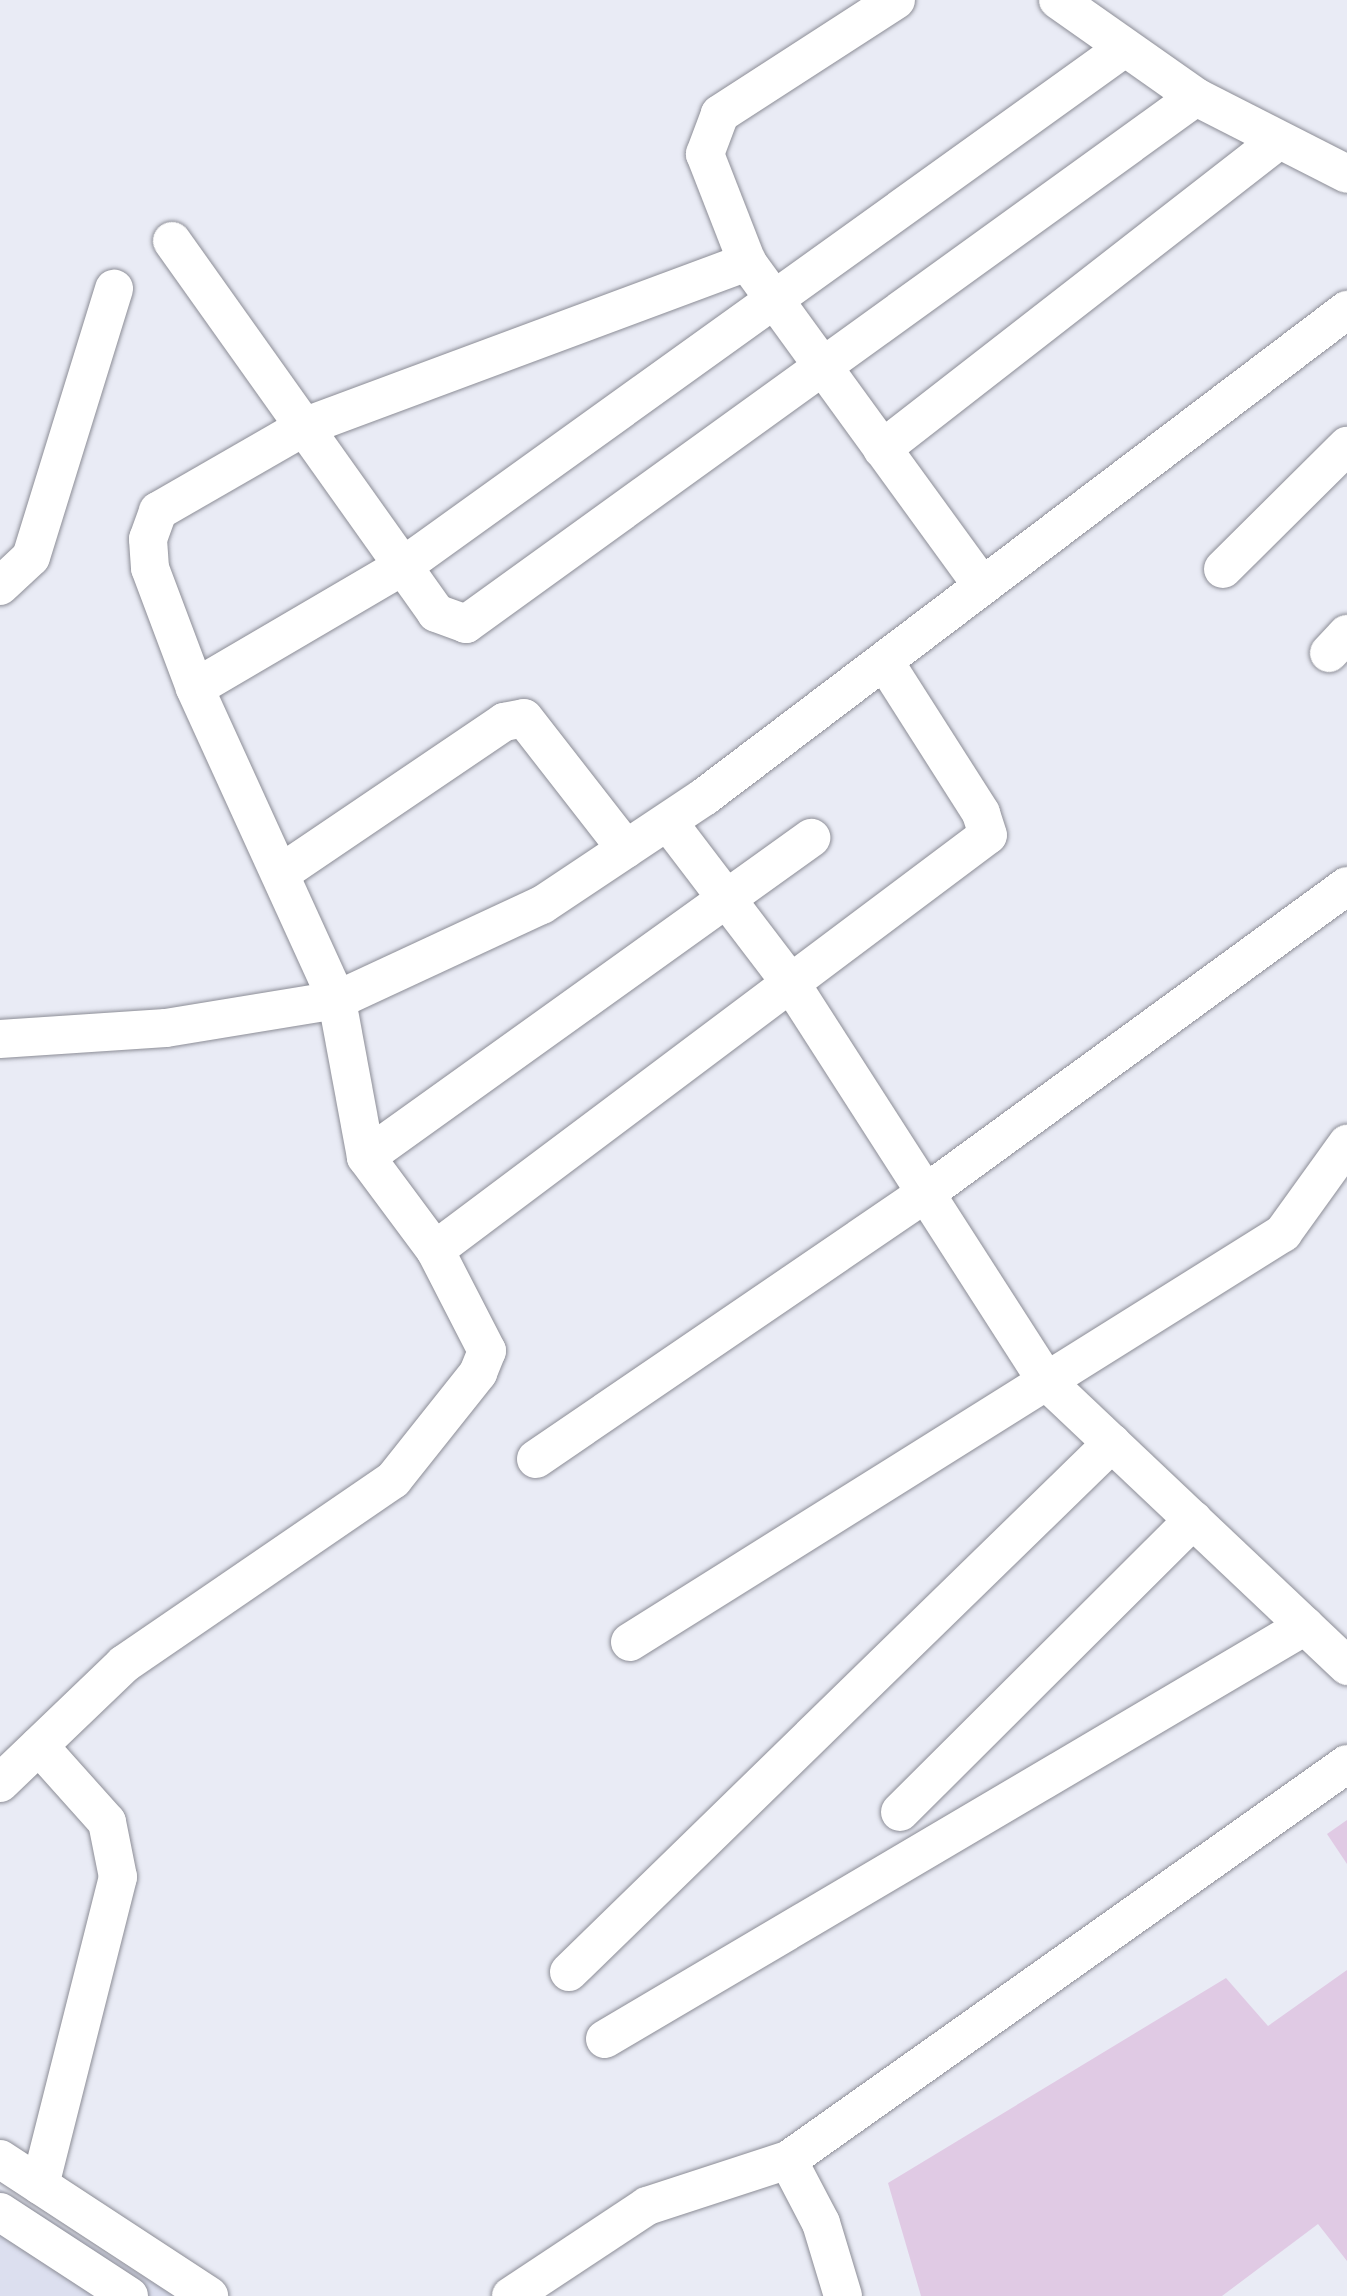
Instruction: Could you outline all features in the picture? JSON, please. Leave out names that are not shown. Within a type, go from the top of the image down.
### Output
[{"type":"street","points":[[896,0],[720,114],[705,154],[747,262],[982,586]]},
{"type":"street","points":[[1058,0],[1123,49],[1196,97],[1347,174]]},
{"type":"street","points":[[195,688],[406,564],[1123,49]]},
{"type":"street","points":[[172,241],[406,564],[436,613],[466,624],[1196,97]]},
{"type":"street","points":[[882,449],[1279,140]]},
{"type":"street","points":[[0,1783],[124,1664],[393,1480],[478,1373],[487,1351],[435,1250],[366,1157],[337,1000],[284,871],[195,688],[150,568],[148,539],[158,511],[306,426],[747,262]]},
{"type":"street","points":[[0,586],[31,557],[114,289]]},
{"type":"street","points":[[0,1039],[166,1028],[337,1000],[542,905],[668,822],[1347,310]]},
{"type":"street","points":[[1223,569],[1347,446]]},
{"type":"street","points":[[435,1250],[988,835],[884,661]]},
{"type":"street","points":[[284,871],[504,722],[524,718],[626,849]]},
{"type":"street","points":[[668,822],[792,985],[1046,1381],[1347,1666]]},
{"type":"street","points":[[366,1157],[724,896],[811,838]]},
{"type":"street","points":[[536,1459],[926,1193],[1347,886]]},
{"type":"street","points":[[630,1642],[1283,1233],[1347,1144]]},
{"type":"street","points":[[569,1972],[1112,1443]]},
{"type":"street","points":[[900,1812],[1193,1520]]},
{"type":"street","points":[[605,2039],[1305,1626]]},
{"type":"street","points":[[39,1746],[107,1822],[118,1877],[40,2185]]},
{"type":"street","points":[[511,2296],[647,2206],[788,2160],[1347,1764]]},
{"type":"street","points":[[0,2159],[209,2296]]},
{"type":"street","points":[[788,2160],[821,2223],[843,2296]]},
{"type":"street","points":[[0,2212],[129,2296]]},
{"type":"shaded area","points":[[1347,1820],[1347,1864],[1327,1834]]},
{"type":"shaded area","points":[[1347,1970],[1347,2261],[1318,2224],[1222,2296],[921,2296],[888,2183],[1226,1978],[1268,2026]]},
{"type":"shaded area","points":[[0,2189],[175,2296],[0,2296]]}]
